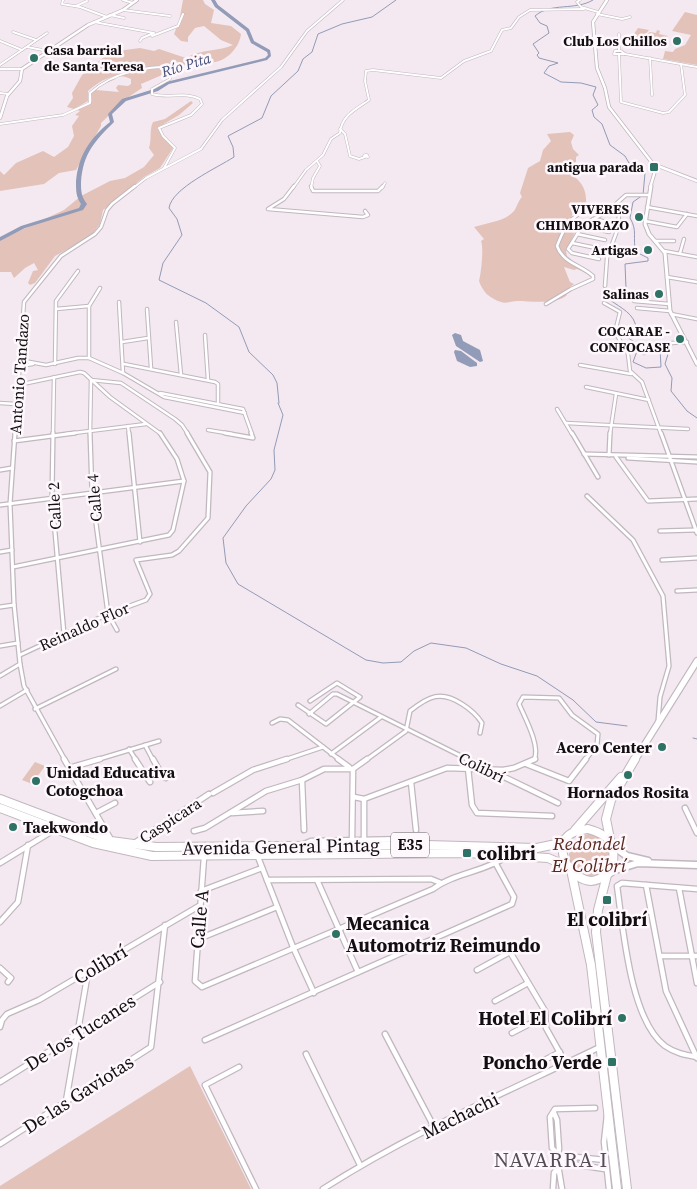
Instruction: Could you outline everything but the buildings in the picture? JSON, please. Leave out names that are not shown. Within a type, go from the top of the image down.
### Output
[{"type":"highway","name":"E35","points":[[569,868],[578,876],[591,881],[610,873],[615,858],[607,811],[626,772],[697,661]]},
{"type":"highway","name":"E35","points":[[567,838],[626,772]]},
{"type":"highway","name":"Avenida General Pintag","points":[[0,799],[111,841],[131,845],[172,848],[419,845],[537,848],[556,844],[567,838]]},
{"type":"highway","name":"Avenida General Pintag","points":[[0,808],[89,843],[121,852],[152,856],[467,853],[548,858],[569,868]]},
{"type":"highway","points":[[574,831],[590,828],[602,833],[611,843]]},
{"type":"highway","points":[[567,838],[563,852],[569,868],[589,954],[616,1189]]},
{"type":"highway","points":[[610,873],[598,910],[596,932],[627,1189]]},
{"type":"main road","points":[[611,843],[624,854],[653,863]]},
{"type":"main road","points":[[610,873],[630,865],[653,863],[697,865]]},
{"type":"street","points":[[63,0],[62,4],[108,16],[124,18]]},
{"type":"street","points":[[123,0],[133,3]]},
{"type":"street","points":[[0,69],[22,68],[94,22],[124,10],[137,0]]},
{"type":"street","points":[[164,169],[201,149],[222,120],[281,67],[307,31],[343,0]]},
{"type":"street","points":[[580,0],[577,2],[584,9],[622,18],[630,17]]},
{"type":"street","points":[[607,0],[593,22],[597,65],[605,88],[608,105],[653,164],[697,181]]},
{"type":"street","points":[[75,6],[87,1]]},
{"type":"street","points":[[365,211],[368,215],[363,217],[268,210],[284,199],[290,189],[326,152],[331,139],[340,133],[344,119],[369,100],[365,76],[366,71],[373,70],[441,78],[464,61],[493,50],[502,30],[510,28],[522,14],[530,10],[584,9]]},
{"type":"street","points":[[124,10],[170,16]]},
{"type":"street","points":[[140,41],[142,38],[178,26],[184,14]]},
{"type":"street","points":[[94,22],[154,34],[149,36]]},
{"type":"street","points":[[13,32],[36,40]]},
{"type":"street","points":[[0,64],[47,33]]},
{"type":"street","points":[[619,34],[619,51]]},
{"type":"street","points":[[0,41],[22,50]]},
{"type":"street","points":[[26,47],[48,52]]},
{"type":"street","points":[[619,51],[625,54],[697,67]]},
{"type":"street","points":[[619,51],[614,53],[619,55],[625,54]]},
{"type":"street","points":[[619,55],[621,102],[665,114],[685,95],[681,64]]},
{"type":"street","points":[[650,58],[652,95]]},
{"type":"street","points":[[0,124],[63,115],[90,103],[90,93],[96,88],[128,72],[177,66],[170,73],[170,79],[152,88],[151,92],[160,97],[193,96],[200,100],[202,104],[191,115],[159,128],[163,136],[175,148],[164,169]]},
{"type":"street","points":[[0,118],[8,94],[19,83],[22,68]]},
{"type":"street","points":[[0,93],[8,94]]},
{"type":"street","points":[[340,129],[343,129],[345,134],[350,156],[365,157]]},
{"type":"street","points":[[317,161],[320,166],[313,178],[312,191],[378,191],[382,189],[385,183]]},
{"type":"street","points":[[653,164],[654,171],[646,207],[645,221],[647,231],[664,252],[670,312],[697,364]]},
{"type":"street","name":"Antonio Tandazo","points":[[111,841],[35,709],[27,690],[20,664],[14,604],[10,504],[23,304],[61,256],[95,234],[110,206],[146,178],[164,169]]},
{"type":"street","points":[[654,171],[658,169],[668,170]]},
{"type":"street","points":[[599,259],[569,251],[568,249],[582,226],[610,208],[626,194],[648,195]]},
{"type":"street","points":[[602,213],[605,207]]},
{"type":"street","points":[[546,304],[571,289],[586,284],[593,279],[590,273],[564,259],[559,253],[557,246],[570,222],[591,210],[605,207],[619,213],[618,228],[610,250],[606,286]]},
{"type":"street","points":[[646,207],[697,216]]},
{"type":"street","points":[[645,221],[678,227],[687,214]]},
{"type":"street","points":[[592,219],[612,223]]},
{"type":"street","points":[[582,226],[609,232]]},
{"type":"street","points":[[576,234],[605,240]]},
{"type":"street","points":[[680,253],[684,239]]},
{"type":"street","points":[[654,241],[674,241]]},
{"type":"street","points":[[572,243],[601,249]]},
{"type":"street","points":[[610,250],[632,253]]},
{"type":"street","points":[[664,252],[697,257]]},
{"type":"street","points":[[55,364],[56,301],[78,272]]},
{"type":"street","points":[[667,277],[697,282]]},
{"type":"street","points":[[89,358],[89,306],[100,288]]},
{"type":"street","points":[[634,301],[669,304]]},
{"type":"street","points":[[119,302],[124,364],[123,373]]},
{"type":"street","points":[[604,303],[620,312],[615,332],[626,350],[632,374]]},
{"type":"street","points":[[56,309],[89,306]]},
{"type":"street","points":[[637,308],[670,312],[697,319]]},
{"type":"street","points":[[147,309],[151,368]]},
{"type":"street","points":[[176,322],[181,376]]},
{"type":"street","points":[[205,335],[208,380]]},
{"type":"street","points":[[122,342],[148,338]]},
{"type":"street","points":[[644,353],[647,348],[654,345],[666,342],[687,342]]},
{"type":"street","points":[[596,345],[626,350]]},
{"type":"street","points":[[20,360],[46,365],[78,358],[89,358],[123,373],[164,396],[245,413]]},
{"type":"street","points":[[19,366],[36,364]]},
{"type":"street","points":[[124,364],[217,383],[218,404]]},
{"type":"street","points":[[580,365],[632,374],[641,379],[697,531],[660,531]]},
{"type":"street","points":[[13,567],[171,534],[184,481],[177,459],[166,440],[156,429],[147,424],[84,373],[80,372],[18,384]]},
{"type":"street","name":"Calle 2","points":[[54,377],[52,498],[64,634]]},
{"type":"street","name":"Calle 4","points":[[91,380],[92,493],[108,614],[116,630]]},
{"type":"street","name":"Reinaldo Flor","points":[[20,655],[108,614],[149,598],[150,594],[136,560],[172,555],[179,551],[208,518],[210,472],[182,425],[121,383],[91,380]]},
{"type":"street","points":[[586,387],[649,400]]},
{"type":"street","points":[[159,393],[243,409],[253,438],[208,430]]},
{"type":"street","points":[[609,455],[610,424],[616,394]]},
{"type":"street","points":[[0,403],[16,404]]},
{"type":"street","points":[[557,409],[598,477]]},
{"type":"street","points":[[566,423],[688,429]]},
{"type":"street","points":[[14,441],[147,424]]},
{"type":"street","points":[[128,426],[140,542]]},
{"type":"street","points":[[585,455],[670,458],[697,462]]},
{"type":"street","points":[[585,455],[697,457]]},
{"type":"street","points":[[616,457],[648,501],[697,499]]},
{"type":"street","points":[[0,470],[12,468]]},
{"type":"street","points":[[0,504],[184,481]]},
{"type":"street","points":[[587,496],[633,540],[663,596],[669,666],[660,697],[658,722]]},
{"type":"street","points":[[0,552],[12,550]]},
{"type":"street","points":[[662,560],[697,558]]},
{"type":"street","points":[[677,591],[697,590]]},
{"type":"street","points":[[0,607],[14,604]]},
{"type":"street","points":[[0,646],[18,642]]},
{"type":"street","points":[[0,676],[20,664]]},
{"type":"street","points":[[35,709],[116,669]]},
{"type":"street","points":[[298,705],[326,724],[360,697],[337,683],[310,701]]},
{"type":"street","points":[[0,706],[27,690]]},
{"type":"street","points":[[309,714],[334,694],[381,716],[406,731]]},
{"type":"street","points":[[194,832],[205,828],[266,792],[302,780],[324,769],[351,768],[406,731],[410,710],[437,696],[444,695],[461,704],[480,718],[482,729],[480,733]]},
{"type":"street","points":[[354,797],[364,799],[447,768],[503,770],[534,760],[537,752],[536,746],[521,712],[520,704],[523,697],[559,698],[572,715],[599,736],[597,744],[568,782],[526,764]]},
{"type":"street","points":[[331,754],[381,716]]},
{"type":"street","points":[[272,722],[280,719],[288,720],[351,768],[354,797],[352,840]]},
{"type":"street","name":"Colibrí","points":[[406,731],[418,735],[558,803]]},
{"type":"street","points":[[69,768],[159,741]]},
{"type":"street","points":[[145,745],[163,777],[166,778]]},
{"type":"street","name":"Caspicara","points":[[131,845],[210,794],[253,770],[323,747]]},
{"type":"street","points":[[129,749],[150,782]]},
{"type":"street","points":[[468,768],[472,805],[477,813],[552,816]]},
{"type":"street","points":[[302,780],[304,830]]},
{"type":"street","points":[[412,782],[416,830]]},
{"type":"street","points":[[364,799],[364,840]]},
{"type":"street","points":[[96,813],[115,803]]},
{"type":"street","points":[[685,808],[697,833]]},
{"type":"street","points":[[231,813],[263,811]]},
{"type":"street","points":[[0,863],[55,830]]},
{"type":"street","points":[[300,846],[311,841],[407,839],[419,845]]},
{"type":"street","points":[[0,922],[18,902],[28,845]]},
{"type":"street","points":[[257,854],[293,947],[314,992]]},
{"type":"street","points":[[293,947],[433,890],[441,883],[496,864],[504,858],[514,855]]},
{"type":"street","name":"Calle A","points":[[204,856],[196,940],[195,981],[200,986],[206,987],[293,947]]},
{"type":"street","points":[[205,1040],[512,904],[514,896],[496,864]]},
{"type":"street","points":[[201,891],[262,868]]},
{"type":"street","points":[[267,880],[431,879],[441,883]]},
{"type":"street","points":[[317,880],[358,972]]},
{"type":"street","points":[[697,889],[621,883],[617,886],[637,1004],[656,1038],[678,1053],[697,1058]]},
{"type":"street","points":[[646,885],[668,997],[697,1058]]},
{"type":"street","points":[[679,888],[697,983]]},
{"type":"street","name":"Colibrí","points":[[0,1024],[7,1014],[39,1000],[165,924],[199,906]]},
{"type":"street","points":[[196,940],[277,907]]},
{"type":"street","points":[[160,982],[165,924]]},
{"type":"street","points":[[477,970],[521,946]]},
{"type":"street","points":[[510,952],[545,1011],[546,1028],[566,1062]]},
{"type":"street","points":[[660,956],[697,956]]},
{"type":"street","points":[[0,968],[10,976],[8,982]]},
{"type":"street","points":[[66,1101],[88,971]]},
{"type":"street","name":"De los Tucanes","points":[[0,1082],[160,982]]},
{"type":"street","name":"De las Gaviotas","points":[[0,1144],[149,1049],[153,1041],[160,982]]},
{"type":"street","points":[[495,1001],[528,983]]},
{"type":"street","points":[[512,1033],[545,1016]]},
{"type":"street","points":[[385,1034],[434,1127]]},
{"type":"street","name":"Machachi","points":[[323,1189],[360,1166],[434,1127],[600,1047]]},
{"type":"street","points":[[531,1067],[560,1052]]},
{"type":"street","points":[[306,1054],[360,1166]]},
{"type":"street","points":[[239,1067],[205,1084],[256,1189]]},
{"type":"street","points":[[562,1189],[562,1175],[556,1152],[552,1148],[550,1117],[556,1109],[595,1108]]},
{"type":"street","points":[[608,1112],[604,1126],[605,1169],[609,1189]]},
{"type":"street","points":[[553,1189],[554,1173],[566,1156],[605,1160]]},
{"type":"street","points":[[558,1165],[605,1169]]},
{"type":"green space","points":[[183,0],[203,0],[205,4],[214,10],[211,23],[231,26],[241,34],[232,52],[220,61],[187,62],[173,77],[162,75],[141,84],[142,88],[127,98],[101,123],[76,170],[59,173],[44,184],[0,191],[0,171],[4,175],[16,163],[43,151],[54,157],[68,147],[74,136],[72,126],[79,116],[75,115],[80,111],[77,110],[92,102],[91,91],[97,86],[105,81],[116,79],[101,85],[96,90],[119,92],[116,88],[118,85],[128,86],[131,84],[131,79],[125,77],[114,76],[108,78],[88,91],[88,101],[74,109],[67,107],[73,98],[72,93],[82,75],[110,52],[140,48],[154,51],[159,49],[186,58],[197,53],[233,45],[221,40],[204,26],[195,28],[188,37],[188,42],[181,41],[174,34],[179,22]]},
{"type":"green space","points":[[685,12],[697,15],[697,65],[663,59],[665,51],[673,52],[675,49],[685,45],[691,35],[672,31]]},
{"type":"green space","points":[[638,28],[649,30],[644,36],[650,32],[656,33],[657,30],[660,31],[659,34],[668,36],[663,40],[659,39],[650,48],[633,44],[638,40],[633,39],[638,35],[634,34]]},
{"type":"green space","points":[[191,101],[193,103],[179,115],[157,128],[173,148],[160,168],[144,177],[103,210],[100,224],[90,237],[55,256],[35,283],[30,285],[28,283],[33,271],[38,270],[34,263],[14,278],[11,272],[0,272],[0,240],[64,210],[81,196],[110,181],[125,178],[144,167],[154,155],[149,148],[153,122],[165,119]]},
{"type":"green space","points":[[570,132],[574,135],[571,142],[573,149],[579,155],[576,157],[576,162],[573,165],[574,176],[584,189],[586,207],[573,213],[568,225],[577,228],[566,251],[567,256],[587,273],[564,267],[570,282],[574,284],[565,291],[567,295],[557,300],[501,302],[487,294],[479,281],[482,255],[481,241],[484,239],[474,227],[501,220],[510,215],[522,197],[520,193],[528,168],[540,161],[543,150],[551,141],[547,134]]},
{"type":"green space","points":[[35,762],[45,766],[32,784],[22,780]]},
{"type":"green space","name":"Redondel El Colibrí","points":[[594,834],[602,837],[608,843],[611,855],[608,867],[602,873],[586,876],[578,873],[572,867],[569,851],[572,843],[578,837]]},
{"type":"green space","points":[[190,1066],[251,1189],[0,1189],[0,1186]]},
{"type":"water","points":[[455,333],[461,335],[463,341],[480,350],[483,361],[480,362],[456,346],[452,335]]},
{"type":"water","points":[[455,350],[461,351],[477,363],[477,366],[470,367],[457,361]]},
{"type":"waterway","name":"Río Pita","points":[[0,239],[23,227],[81,209],[84,204],[78,192],[80,170],[85,154],[94,140],[112,122],[110,114],[124,100],[156,90],[168,83],[266,59],[270,55],[269,51],[252,42],[248,30],[216,6],[213,0]]},
{"type":"waterway","points":[[279,403],[277,383],[273,375],[249,352],[239,327],[206,303],[159,280],[163,263],[182,235],[177,219],[169,208],[178,193],[186,186],[234,157],[233,147],[228,136],[262,118],[271,96],[298,71],[303,59],[312,52],[318,34],[342,24],[372,17],[396,0]]},
{"type":"waterway","points":[[593,0],[579,5],[548,9],[535,16],[540,23],[547,26],[549,33],[533,44],[539,53],[537,55],[539,58],[558,63],[549,66],[544,73],[561,82],[581,83],[596,87],[593,95],[598,105],[592,110],[594,117],[602,124],[610,145],[625,156],[629,163],[645,173],[643,195],[633,202],[630,218],[634,227],[636,252],[648,258],[648,261],[625,264],[626,288],[624,291],[611,295],[610,300],[627,312],[635,323],[636,328],[626,336],[642,348],[637,351],[633,362],[646,368],[661,367],[660,349],[668,354],[665,364],[672,378],[671,391],[687,411],[697,418]]},
{"type":"waterway","points":[[278,403],[283,415],[274,450],[275,470],[271,479],[246,506],[223,538],[226,563],[238,584],[366,660],[383,663],[401,662],[414,651],[431,643],[466,648],[501,664],[537,676],[573,700],[596,722],[627,726]]},
{"type":"waterway","points":[[693,738],[697,739]]},
{"type":"place","name":"Club Los Chillos","points":[[677,41]]},
{"type":"place","name":"Casa barrial de Santa Teresa","points":[[34,58]]},
{"type":"place","name":"antigua parada","points":[[654,167]]},
{"type":"place","name":"VIVERES CHIMBORAZO","points":[[639,217]]},
{"type":"place","name":"Artigas","points":[[648,250]]},
{"type":"place","name":"Salinas","points":[[659,294]]},
{"type":"place","name":"COCARAE - CONFOCASE","points":[[680,339]]},
{"type":"place","name":"Acero Center","points":[[662,747]]},
{"type":"place","name":"Hornados Rosita","points":[[628,775]]},
{"type":"place","name":"Unidad Educativa Cotogchoa","points":[[36,781]]},
{"type":"place","name":"Taekwondo","points":[[13,827]]},
{"type":"place","name":"colibri","points":[[467,853]]},
{"type":"place","name":"El colibrí","points":[[607,900]]},
{"type":"place","name":"Mecanica Automotriz Reimundo","points":[[336,934]]},
{"type":"place","name":"Hotel El Colibrí","points":[[622,1018]]},
{"type":"place","name":"Poncho Verde","points":[[612,1062]]},
{"type":"district","name":"NAVARRA I","points":[[551,1160]]}]
